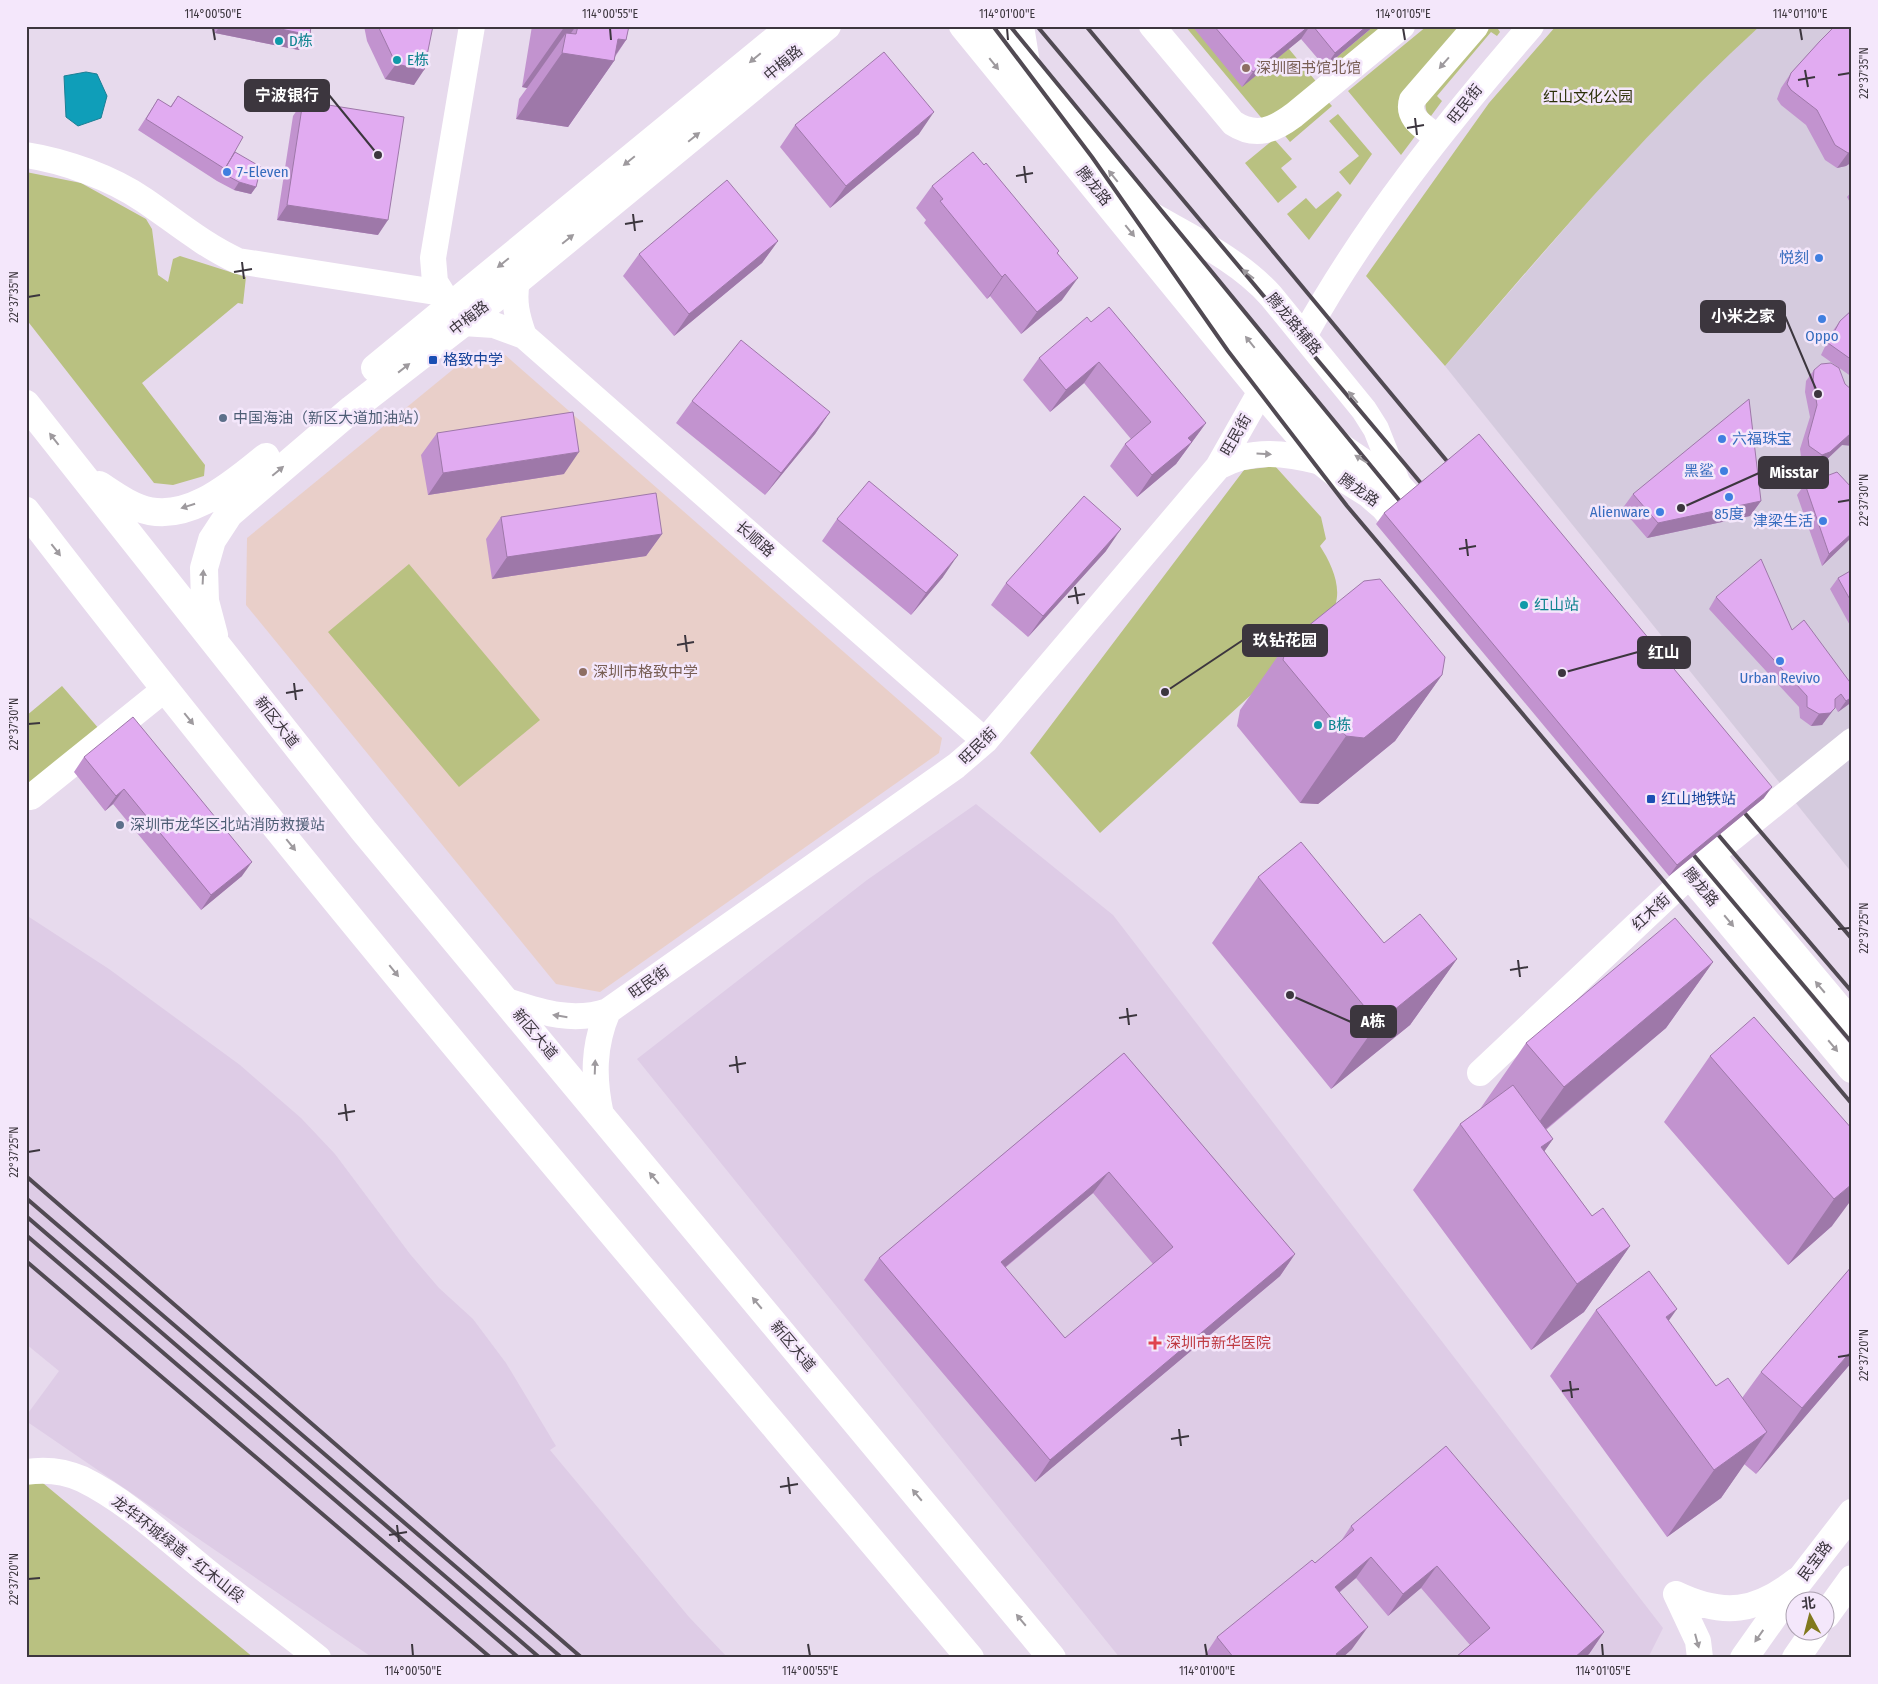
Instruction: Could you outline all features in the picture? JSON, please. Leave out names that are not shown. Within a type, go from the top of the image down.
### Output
[{"type":"main road","name":"中梅路","points":[[81,473],[117,497],[141,509],[165,512],[205,500],[231,485],[452,307],[792,26]]},
{"type":"main road","name":"中梅路","points":[[225,656],[213,632],[203,584],[206,556],[220,526],[241,502],[352,409],[452,307],[517,281],[827,26]]},
{"type":"main road","name":"腾龙路","points":[[963,26],[1261,391],[1322,462],[1337,474],[1370,494],[1384,507],[1430,563]]},
{"type":"main road","name":"腾龙路","points":[[990,26],[1321,428],[1342,448],[1399,487],[1448,542]]},
{"type":"main road","points":[[1020,26],[1028,72]]},
{"type":"main road","name":"新区大道","points":[[26,404],[364,831],[507,1000],[1052,1658]]},
{"type":"main road","points":[[26,511],[165,689],[456,1046],[970,1658]]},
{"type":"main road","name":"腾龙路","points":[[1666,802],[1852,1024]]},
{"type":"main road","name":"腾龙路","points":[[1646,821],[1852,1069]]},
{"type":"main road","name":"民宝路","points":[[1744,1658],[1804,1574],[1852,1513]]},
{"type":"main road","points":[[1836,1601],[1852,1579]]},
{"type":"main road","points":[[1796,1658],[1807,1642]]},
{"type":"street","points":[[452,307],[435,282],[433,258],[472,26]]},
{"type":"street","points":[[1152,26],[1233,123],[1252,132],[1262,132],[1277,127],[1294,115],[1402,26]]},
{"type":"street","points":[[1438,138],[1412,117],[1410,109],[1412,100],[1476,26]]},
{"type":"street","name":"旺民街","points":[[1304,336],[1336,278],[1438,138],[1531,26]]},
{"type":"street","points":[[26,155],[82,169],[142,198],[217,252],[238,261],[452,307],[524,336]]},
{"type":"street","name":"腾龙路辅路","points":[[1139,207],[1238,266],[1257,280],[1364,410],[1376,430],[1399,487]]},
{"type":"street","points":[[517,281],[514,295],[515,310],[524,336]]},
{"type":"street","name":"长顺路","points":[[524,336],[985,742]]},
{"type":"street","name":"旺民街","points":[[608,1011],[956,766],[985,742],[1218,467],[1261,391]]},
{"type":"street","points":[[1218,467],[1234,458],[1250,454],[1298,457],[1322,462]]},
{"type":"street","points":[[31,797],[165,689]]},
{"type":"street","name":"红木街","points":[[1480,1073],[1710,856],[1852,741]]},
{"type":"street","points":[[507,1000],[533,1010],[569,1017],[584,1017],[608,1011]]},
{"type":"street","points":[[601,1115],[596,1092],[596,1050],[608,1011]]},
{"type":"street","name":"龙华环城绿道 - 红木山段","points":[[26,1472],[43,1469],[64,1473],[81,1479],[99,1489],[143,1519],[318,1658]]},
{"type":"street","points":[[1700,1658],[1692,1625],[1676,1594],[1702,1605],[1740,1608],[1772,1598],[1804,1574]]},
{"type":"shaded area","points":[[1760,26],[1852,26],[1852,873],[1445,366],[1613,173],[1703,78]]},
{"type":"shaded area","name":"深圳市格致中学","points":[[473,353],[503,353],[942,738],[939,753],[600,992],[556,984],[246,605],[247,538]]},
{"type":"shaded area","name":"深圳市新华医院","points":[[976,804],[1113,915],[1663,1628],[1648,1658],[1120,1658],[637,1059],[867,880]]},
{"type":"shaded area","points":[[26,915],[109,969],[240,1065],[301,1118],[335,1154],[410,1254],[439,1288],[473,1319],[506,1363],[556,1446],[550,1450],[689,1617],[728,1658],[373,1658],[26,1421],[26,1416],[59,1371],[26,1344]]},
{"type":"green space","points":[[1185,26],[1289,49],[1319,85],[1264,121]]},
{"type":"green space","points":[[1374,26],[1392,26],[1327,80],[1320,71]]},
{"type":"green space","points":[[1427,26],[1463,26],[1412,84],[1416,135],[1401,155],[1348,91]]},
{"type":"green space","points":[[1480,26],[1496,26],[1500,32],[1497,36],[1491,32],[1437,96],[1442,101],[1431,116],[1426,109],[1426,100]]},
{"type":"green space","name":"红山文化公园","points":[[1556,26],[1760,26],[1676,107],[1636,149],[1445,366],[1366,276],[1489,103]]},
{"type":"green space","points":[[1324,97],[1332,106],[1290,142],[1282,132]]},
{"type":"green space","points":[[1338,114],[1372,154],[1350,185],[1339,172],[1359,156],[1329,121]]},
{"type":"green space","points":[[1274,139],[1292,159],[1281,168],[1297,187],[1278,203],[1245,163]]},
{"type":"green space","points":[[26,172],[81,183],[146,219],[152,229],[158,275],[168,282],[173,259],[180,256],[246,277],[243,304],[238,303],[142,383],[205,465],[204,476],[173,485],[154,483],[26,319]]},
{"type":"green space","points":[[1338,191],[1342,195],[1309,240],[1287,214],[1306,198],[1316,209]]},
{"type":"green space","points":[[1275,466],[1321,517],[1326,539],[1320,546],[1331,567],[1337,591],[1337,598],[1332,613],[1321,631],[1100,833],[1030,753],[1244,470]]},
{"type":"green space","points":[[409,564],[540,720],[459,787],[328,632]]},
{"type":"green space","points":[[62,686],[100,730],[26,792],[26,716]]},
{"type":"green space","points":[[26,1469],[254,1658],[26,1658]]},
{"type":"water","points":[[86,72],[97,74],[107,96],[101,118],[78,126],[66,117],[64,76]]},
{"type":"building","points":[[266,26],[311,26],[310,35]]},
{"type":"building","points":[[378,26],[433,26],[424,70],[396,64]]},
{"type":"building","points":[[578,26],[629,26],[626,40],[618,39],[614,61],[562,53],[566,33],[576,34]]},
{"type":"building","points":[[1214,26],[1309,26],[1253,72]]},
{"type":"building","points":[[1313,26],[1367,26],[1335,53]]},
{"type":"building","points":[[1835,26],[1852,26],[1852,152],[1848,153],[1835,145],[1817,110],[1791,90],[1787,84],[1791,73]]},
{"type":"building","points":[[884,52],[934,112],[846,186],[795,125]]},
{"type":"building","points":[[178,96],[243,137],[225,169],[146,119],[158,99],[171,107]]},
{"type":"building","points":[[303,101],[404,117],[388,220],[287,205]]},
{"type":"building","points":[[235,152],[261,167],[256,187],[239,182],[222,173]]},
{"type":"building","points":[[973,152],[984,165],[986,163],[1059,251],[1057,253],[1078,278],[1037,312],[1005,274],[1002,277],[940,201],[943,199],[932,186]]},
{"type":"building","points":[[727,180],[778,241],[689,314],[639,254]]},
{"type":"building","points":[[1109,307],[1206,423],[1188,438],[1192,442],[1152,475],[1125,444],[1151,422],[1099,362],[1066,390],[1039,358],[1087,317],[1091,322]]},
{"type":"building","points":[[1852,310],[1852,360],[1828,343],[1840,321]]},
{"type":"building","points":[[741,340],[830,412],[781,473],[692,401]]},
{"type":"building","points":[[1831,363],[1839,368],[1845,384],[1852,390],[1852,434],[1830,452],[1822,455],[1809,446],[1808,438],[1817,405],[1813,381],[1814,370],[1821,364]]},
{"type":"building","points":[[1749,399],[1761,501],[1658,523],[1633,494]]},
{"type":"building","points":[[573,412],[579,452],[443,473],[437,433]]},
{"type":"building","name":"红山站","points":[[1479,434],[1772,787],[1677,865],[1384,513]]},
{"type":"building","points":[[1837,472],[1852,488],[1852,533],[1829,554],[1805,484]]},
{"type":"building","points":[[869,481],[958,555],[926,593],[837,519]]},
{"type":"building","points":[[656,493],[662,534],[507,557],[501,517]]},
{"type":"building","points":[[1084,496],[1121,529],[1043,616],[1006,583]]},
{"type":"building","points":[[1761,559],[1792,630],[1804,620],[1852,685],[1852,697],[1846,701],[1841,694],[1835,699],[1835,708],[1830,713],[1819,714],[1807,707],[1807,696],[1716,597]]},
{"type":"building","points":[[1852,570],[1852,603],[1838,578]]},
{"type":"building","points":[[1380,579],[1445,657],[1442,675],[1364,738],[1346,736],[1283,660],[1287,643],[1364,581]]},
{"type":"building","points":[[133,717],[252,862],[211,895],[124,789],[116,796],[84,757]]},
{"type":"building","points":[[1301,842],[1384,943],[1420,914],[1457,959],[1378,1023],[1258,877]]},
{"type":"building","points":[[1675,918],[1713,962],[1564,1087],[1526,1043]]},
{"type":"building","points":[[1754,1017],[1852,1129],[1852,1184],[1834,1199],[1710,1056]]},
{"type":"building","points":[[1124,1053],[1295,1254],[1050,1460],[879,1258]],"holes":[[[1109,1172],[1173,1247],[1065,1338],[1001,1262]]]},
{"type":"building","points":[[1513,1085],[1553,1139],[1541,1147],[1592,1216],[1603,1208],[1630,1246],[1577,1284],[1460,1124]]},
{"type":"building","points":[[1852,1266],[1852,1350],[1802,1408],[1761,1372]]},
{"type":"building","points":[[1649,1271],[1677,1309],[1666,1317],[1716,1386],[1728,1378],[1767,1432],[1714,1470],[1596,1310]]},
{"type":"building","points":[[1446,1446],[1604,1632],[1574,1658],[1457,1658],[1490,1628],[1437,1566],[1403,1594],[1371,1557],[1335,1587],[1368,1627],[1336,1654],[1339,1658],[1234,1658],[1217,1637],[1312,1560],[1315,1563],[1354,1530],[1351,1526]]},
{"type":"railway","points":[[993,26],[1092,157],[1228,351],[1347,506],[1852,1104]]},
{"type":"railway","points":[[1010,26],[1408,511]]},
{"type":"railway","points":[[1037,26],[1430,494]]},
{"type":"railway","points":[[1086,26],[1456,472]]},
{"type":"railway","points":[[1737,804],[1852,939]]},
{"type":"railway","points":[[1709,824],[1852,992]]},
{"type":"railway","points":[[1686,846],[1852,1043]]},
{"type":"railway","points":[[26,1176],[582,1658]]},
{"type":"railway","points":[[26,1198],[562,1658]]},
{"type":"railway","points":[[26,1216],[540,1658]]},
{"type":"railway","points":[[26,1235],[519,1658]]},
{"type":"railway","points":[[26,1261],[491,1658]]},
{"type":"place","name":"D栋","points":[[279,41]]},
{"type":"place","name":"E栋","points":[[397,60]]},
{"type":"place","name":"深圳图书馆北馆","points":[[1246,68]]},
{"type":"place","name":"宁波银行","points":[[378,155]]},
{"type":"place","name":"7-Eleven","points":[[227,172]]},
{"type":"place","name":"悦刻","points":[[1819,258]]},
{"type":"place","name":"Oppo","points":[[1822,319]]},
{"type":"place","name":"格致中学","points":[[433,360]]},
{"type":"place","name":"小米之家","points":[[1818,394]]},
{"type":"place","name":"中国海油（新区大道加油站）","points":[[223,418]]},
{"type":"place","name":"六福珠宝","points":[[1722,439]]},
{"type":"place","name":"黑鲨","points":[[1724,471]]},
{"type":"place","name":"85度","points":[[1729,497]]},
{"type":"place","name":"Misstar","points":[[1681,508]]},
{"type":"place","name":"Alienware","points":[[1660,512]]},
{"type":"place","name":"津梁生活","points":[[1823,521]]},
{"type":"place","name":"红山站","points":[[1524,605]]},
{"type":"place","name":"Urban Revivo","points":[[1780,661]]},
{"type":"place","name":"深圳市格致中学","points":[[583,672]]},
{"type":"place","name":"红山","points":[[1562,673]]},
{"type":"place","name":"玖钻花园","points":[[1165,692]]},
{"type":"place","name":"B栋","points":[[1318,725]]},
{"type":"place","name":"红山地铁站","points":[[1651,799]]},
{"type":"place","name":"深圳市龙华区北站消防救援站","points":[[120,825]]},
{"type":"place","name":"A栋","points":[[1290,995]]},
{"type":"place","name":"深圳市新华医院","points":[[1155,1343]]}]
